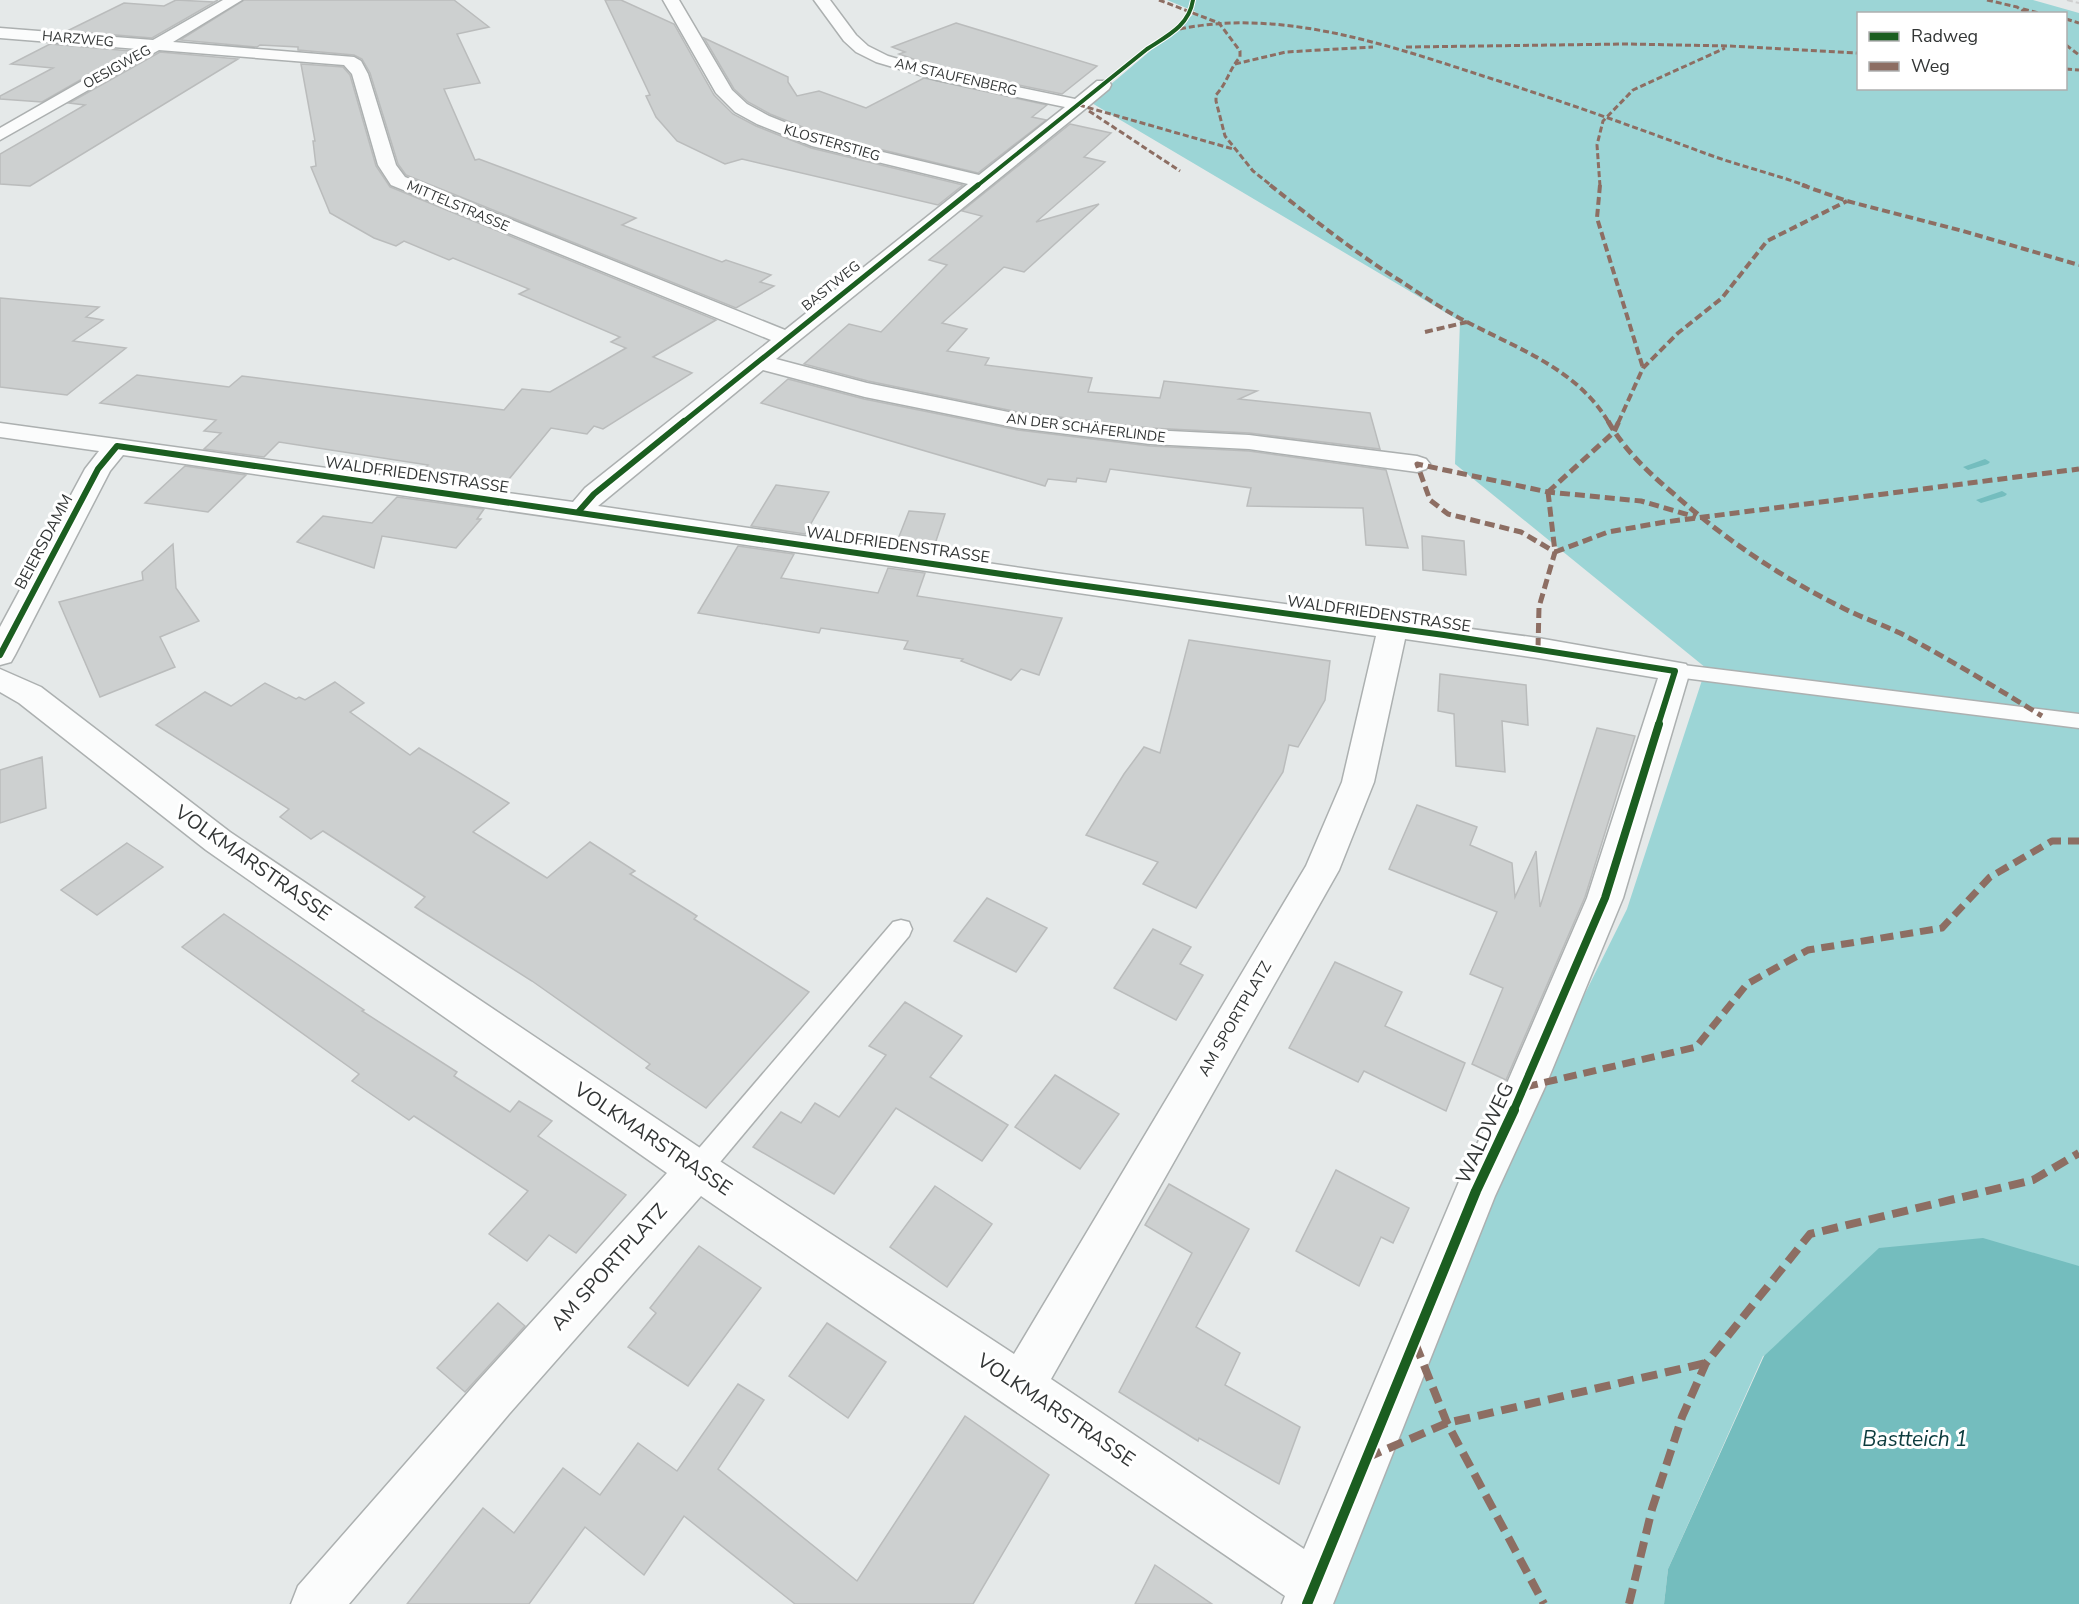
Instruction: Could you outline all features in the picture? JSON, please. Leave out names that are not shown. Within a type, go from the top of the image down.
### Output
[{"type":"street","name":"OESIGWEG","points":[[0,135],[234,0]]},
{"type":"street","name":"KLOSTERSTIEG","points":[[671,0],[725,93],[741,108],[818,142],[982,182]]},
{"type":"street","name":"AM STAUFENBERG","points":[[822,0],[850,38],[862,49],[882,59],[947,77],[1079,105]]},
{"type":"street","name":"HARZWEG","points":[[0,33],[156,46]]},
{"type":"street","name":"MITTELSTRASSE","points":[[156,46],[348,60],[356,64],[387,165],[398,181],[788,339]]},
{"type":"street","name":"BASTWEG","points":[[579,511],[594,494],[1103,85]]},
{"type":"street","name":"AN DER SCHÄFERLINDE","points":[[760,362],[865,390],[1018,421],[1150,437],[1249,442],[1417,464]]},
{"type":"street","name":"WALDFRIEDENSTRASSE","points":[[0,430],[579,511],[1392,630],[1538,648],[1675,671]]},
{"type":"street","name":"BEIERSDAMM","points":[[0,655],[98,469],[117,446]]},
{"type":"street","name":"AM SPORTPLATZ","points":[[1021,1386],[1322,870],[1358,782],[1392,630]]},
{"type":"street","name":"WALDWEG","points":[[1311,1595],[1476,1191],[1525,1087],[1605,898],[1675,671]]},
{"type":"street","name":"VOLKMARSTRASSE","points":[[0,679],[30,695],[218,841],[697,1170],[1021,1386],[1311,1595]]},
{"type":"street","name":"AM SPORTPLATZ","points":[[316,1604],[492,1398],[697,1170]]},
{"type":"lane","points":[[1675,671],[2079,721]]},
{"type":"lane","name":"AM SPORTPLATZ","points":[[697,1170],[901,929]]},
{"type":"shaded area","points":[[1167,0],[2033,0],[2079,13],[2079,1266],[1763,1356],[1668,1569],[1664,1604],[1327,1604],[1482,1201],[1627,909],[1706,668],[1455,464],[1460,321],[1090,102],[1196,12]]},
{"type":"water","name":"Bastteich 1","points":[[1983,1238],[2079,1266],[2079,1604],[1664,1604],[1668,1569],[1764,1356],[1879,1248]]},
{"type":"building","points":[[176,0],[214,2],[218,0],[152,38],[67,31],[124,3],[164,6]]},
{"type":"building","points":[[244,0],[454,0],[489,27],[457,34],[480,83],[444,89],[475,160],[479,159],[636,218],[622,225],[722,262],[726,260],[771,275],[760,282],[774,286],[736,308],[406,175],[398,164],[370,73],[362,59],[354,55],[298,50],[298,47],[260,45],[257,47],[180,40]]},
{"type":"building","points":[[605,0],[621,0],[674,24],[714,95],[733,114],[756,126],[811,148],[963,185],[938,205],[742,159],[725,164],[677,141],[656,117],[646,96],[650,95]]},
{"type":"building","points":[[956,23],[1097,66],[1062,94],[941,69],[899,54],[905,52],[892,47]]},
{"type":"building","points":[[704,38],[788,77],[788,82],[797,96],[819,91],[866,108],[924,78],[1047,105],[1032,117],[1046,120],[978,173],[825,136],[770,114],[748,102],[734,89]]},
{"type":"building","points":[[50,44],[131,51],[42,102],[0,99],[0,96],[53,68],[11,64]]},
{"type":"building","points":[[160,52],[238,59],[30,186],[0,184],[0,154],[85,105],[69,103]]},
{"type":"building","points":[[301,64],[343,67],[350,75],[376,166],[390,187],[716,320],[653,357],[692,373],[603,429],[594,426],[587,434],[551,428],[500,490],[415,478],[428,465],[279,442],[264,457],[204,449],[221,433],[204,431],[216,420],[100,403],[137,375],[229,387],[242,376],[504,410],[522,389],[550,392],[626,348],[611,342],[620,337],[519,294],[529,289],[404,241],[396,246],[374,238],[330,213],[311,167],[316,166],[313,141],[315,141]]},
{"type":"building","points":[[1070,124],[1111,133],[1084,157],[1105,162],[1036,222],[1099,204],[1024,272],[1004,267],[942,323],[967,329],[947,351],[989,358],[985,365],[1092,378],[1088,392],[1160,398],[1164,381],[1257,391],[1239,399],[1370,413],[1380,449],[1249,433],[1150,428],[1018,412],[868,381],[804,364],[849,324],[881,332],[947,265],[929,260],[982,216],[962,211]]},
{"type":"building","points":[[0,298],[99,307],[86,317],[103,320],[73,341],[126,348],[67,395],[0,387]]},
{"type":"building","points":[[788,379],[864,399],[1018,430],[1150,446],[1249,451],[1386,470],[1408,548],[1366,545],[1363,508],[1247,506],[1251,488],[1110,469],[1106,482],[1077,478],[1076,482],[1048,479],[1045,486],[761,403]]},
{"type":"building","points":[[185,466],[246,475],[208,512],[145,503]]},
{"type":"building","points":[[776,485],[829,492],[805,534],[751,526]]},
{"type":"building","points":[[397,497],[484,509],[477,519],[481,519],[456,548],[382,536],[374,568],[297,542],[323,516],[372,523]]},
{"type":"building","points":[[909,511],[945,514],[932,553],[895,547]]},
{"type":"building","points":[[1422,536],[1464,541],[1466,575],[1423,570]]},
{"type":"building","points":[[173,544],[176,588],[199,621],[160,637],[175,667],[100,697],[59,602],[143,580],[142,572]]},
{"type":"building","points":[[738,546],[794,554],[781,578],[878,593],[888,568],[925,573],[917,596],[1062,618],[1039,675],[1021,669],[1011,680],[961,661],[963,659],[904,649],[908,641],[821,628],[819,633],[698,613]]},
{"type":"building","points":[[1189,640],[1330,661],[1325,700],[1298,747],[1289,745],[1283,772],[1196,908],[1143,884],[1158,862],[1086,835],[1124,774],[1144,747],[1160,753]]},
{"type":"building","points":[[1440,674],[1526,685],[1528,725],[1502,721],[1505,772],[1456,766],[1454,714],[1438,711]]},
{"type":"building","points":[[335,682],[364,703],[350,712],[410,755],[419,748],[509,803],[473,832],[547,878],[590,842],[635,871],[630,874],[697,916],[694,919],[809,992],[706,1108],[646,1068],[650,1064],[532,981],[415,907],[425,897],[323,831],[311,839],[280,817],[289,809],[156,725],[205,692],[231,706],[265,683],[296,699],[299,697],[305,700]]},
{"type":"building","points":[[1597,728],[1635,736],[1585,897],[1506,1080],[1472,1064],[1503,988],[1470,974],[1497,912],[1389,869],[1417,805],[1477,827],[1470,845],[1512,863],[1515,897],[1536,851],[1540,907]]},
{"type":"building","points":[[42,757],[46,808],[0,823],[0,770]]},
{"type":"building","points":[[127,843],[163,867],[97,915],[61,890]]},
{"type":"building","points":[[987,898],[1047,928],[1016,972],[954,941]]},
{"type":"building","points":[[224,914],[364,1010],[362,1011],[457,1072],[454,1076],[510,1112],[519,1101],[552,1121],[538,1136],[626,1195],[576,1253],[549,1235],[527,1261],[489,1234],[528,1191],[414,1116],[409,1120],[352,1081],[359,1074],[182,947]]},
{"type":"building","points":[[1153,929],[1191,947],[1180,964],[1203,975],[1176,1020],[1114,988]]},
{"type":"building","points":[[1335,962],[1402,992],[1385,1026],[1465,1063],[1446,1111],[1364,1071],[1358,1082],[1289,1048]]},
{"type":"building","points":[[905,1002],[962,1036],[930,1077],[1008,1125],[982,1161],[896,1108],[834,1194],[753,1147],[781,1112],[801,1123],[815,1103],[839,1117],[886,1055],[869,1046]]},
{"type":"building","points":[[1055,1075],[1119,1114],[1080,1169],[1015,1127]]},
{"type":"building","points":[[1336,1170],[1409,1208],[1393,1243],[1381,1237],[1359,1286],[1296,1251]]},
{"type":"building","points":[[1169,1184],[1249,1229],[1196,1327],[1240,1353],[1225,1385],[1300,1427],[1279,1484],[1199,1438],[1198,1441],[1119,1392],[1192,1253],[1145,1225]]},
{"type":"building","points":[[935,1186],[992,1224],[947,1287],[890,1247]]},
{"type":"building","points":[[699,1246],[761,1288],[688,1386],[628,1347],[656,1313],[650,1308]]},
{"type":"building","points":[[498,1303],[525,1326],[465,1392],[437,1368]]},
{"type":"building","points":[[827,1323],[886,1362],[848,1418],[789,1376]]},
{"type":"building","points":[[738,1384],[764,1400],[718,1469],[857,1581],[965,1416],[1049,1475],[973,1604],[795,1604],[684,1516],[644,1575],[585,1527],[529,1604],[407,1604],[483,1508],[514,1533],[563,1468],[600,1495],[638,1443],[677,1471]]},
{"type":"building","points":[[1155,1565],[1212,1604],[1135,1604]]},
{"type":"waterway","points":[[1968,467],[1985,462]]},
{"type":"waterway","points":[[1981,500],[2002,494]]},
{"type":"railway","points":[[2067,0],[2079,3]]},
{"type":"marked path","points":[[1159,0],[1219,23],[1240,51],[1240,57],[1229,70],[1226,84],[1216,95],[1216,101],[1225,136],[1253,171],[1341,241],[1397,279],[1467,322],[1552,365],[1578,385],[1600,408],[1614,432],[1639,464],[1702,519],[1750,554],[1787,578],[1843,608],[1897,632],[1956,663],[2042,716]]},
{"type":"marked path","points":[[1987,0],[2017,7],[2025,12]]},
{"type":"marked path","points":[[2023,9],[2034,12]]},
{"type":"marked path","points":[[2067,19],[2079,23]]},
{"type":"marked path","points":[[1180,29],[1204,24],[1276,25],[1309,29],[1394,47],[1608,116],[1710,155],[1779,176],[1847,201],[1963,231],[2079,265]]},
{"type":"marked path","points":[[1406,47],[1627,44],[1729,46],[1857,53]]},
{"type":"marked path","points":[[2067,46],[2079,55]]},
{"type":"marked path","points":[[1235,64],[1286,52],[1321,48],[1373,47]]},
{"type":"marked path","points":[[1643,368],[1597,218],[1600,187],[1597,145],[1603,121],[1633,90],[1725,48]]},
{"type":"marked path","points":[[2067,69],[2079,70]]},
{"type":"marked path","points":[[1079,105],[1233,149]]},
{"type":"marked path","points":[[1089,111],[1180,171]]},
{"type":"marked path","points":[[1548,492],[1614,432],[1643,368],[1678,333],[1722,298],[1767,241],[1847,201]]},
{"type":"marked path","points":[[1425,332],[1467,322]]},
{"type":"marked path","points":[[1538,648],[1539,607],[1555,552],[1521,532],[1448,514],[1430,500],[1417,464],[1548,492],[1641,501],[1696,517]]},
{"type":"marked path","points":[[1548,492],[1555,552],[1608,532],[1665,522],[2079,469]]},
{"type":"marked path","points":[[1525,1087],[1696,1047],[1747,984],[1808,950],[1942,928],[1990,877],[2052,841],[2079,841]]},
{"type":"marked path","points":[[1629,1604],[1652,1509],[1682,1417],[1706,1363],[1810,1234],[2033,1180],[2079,1153]]},
{"type":"marked path","points":[[1415,1343],[1447,1423],[1544,1604]]},
{"type":"marked path","points":[[1366,1458],[1447,1423],[1706,1363]]},
{"type":"cycle path","points":[[579,511],[594,494],[1147,49],[1170,35],[1188,17],[1193,0]]},
{"type":"cycle path","points":[[0,655],[98,469],[117,446],[1057,582],[1444,635],[1675,671],[1605,898],[1525,1087],[1476,1191],[1307,1604]]}]
